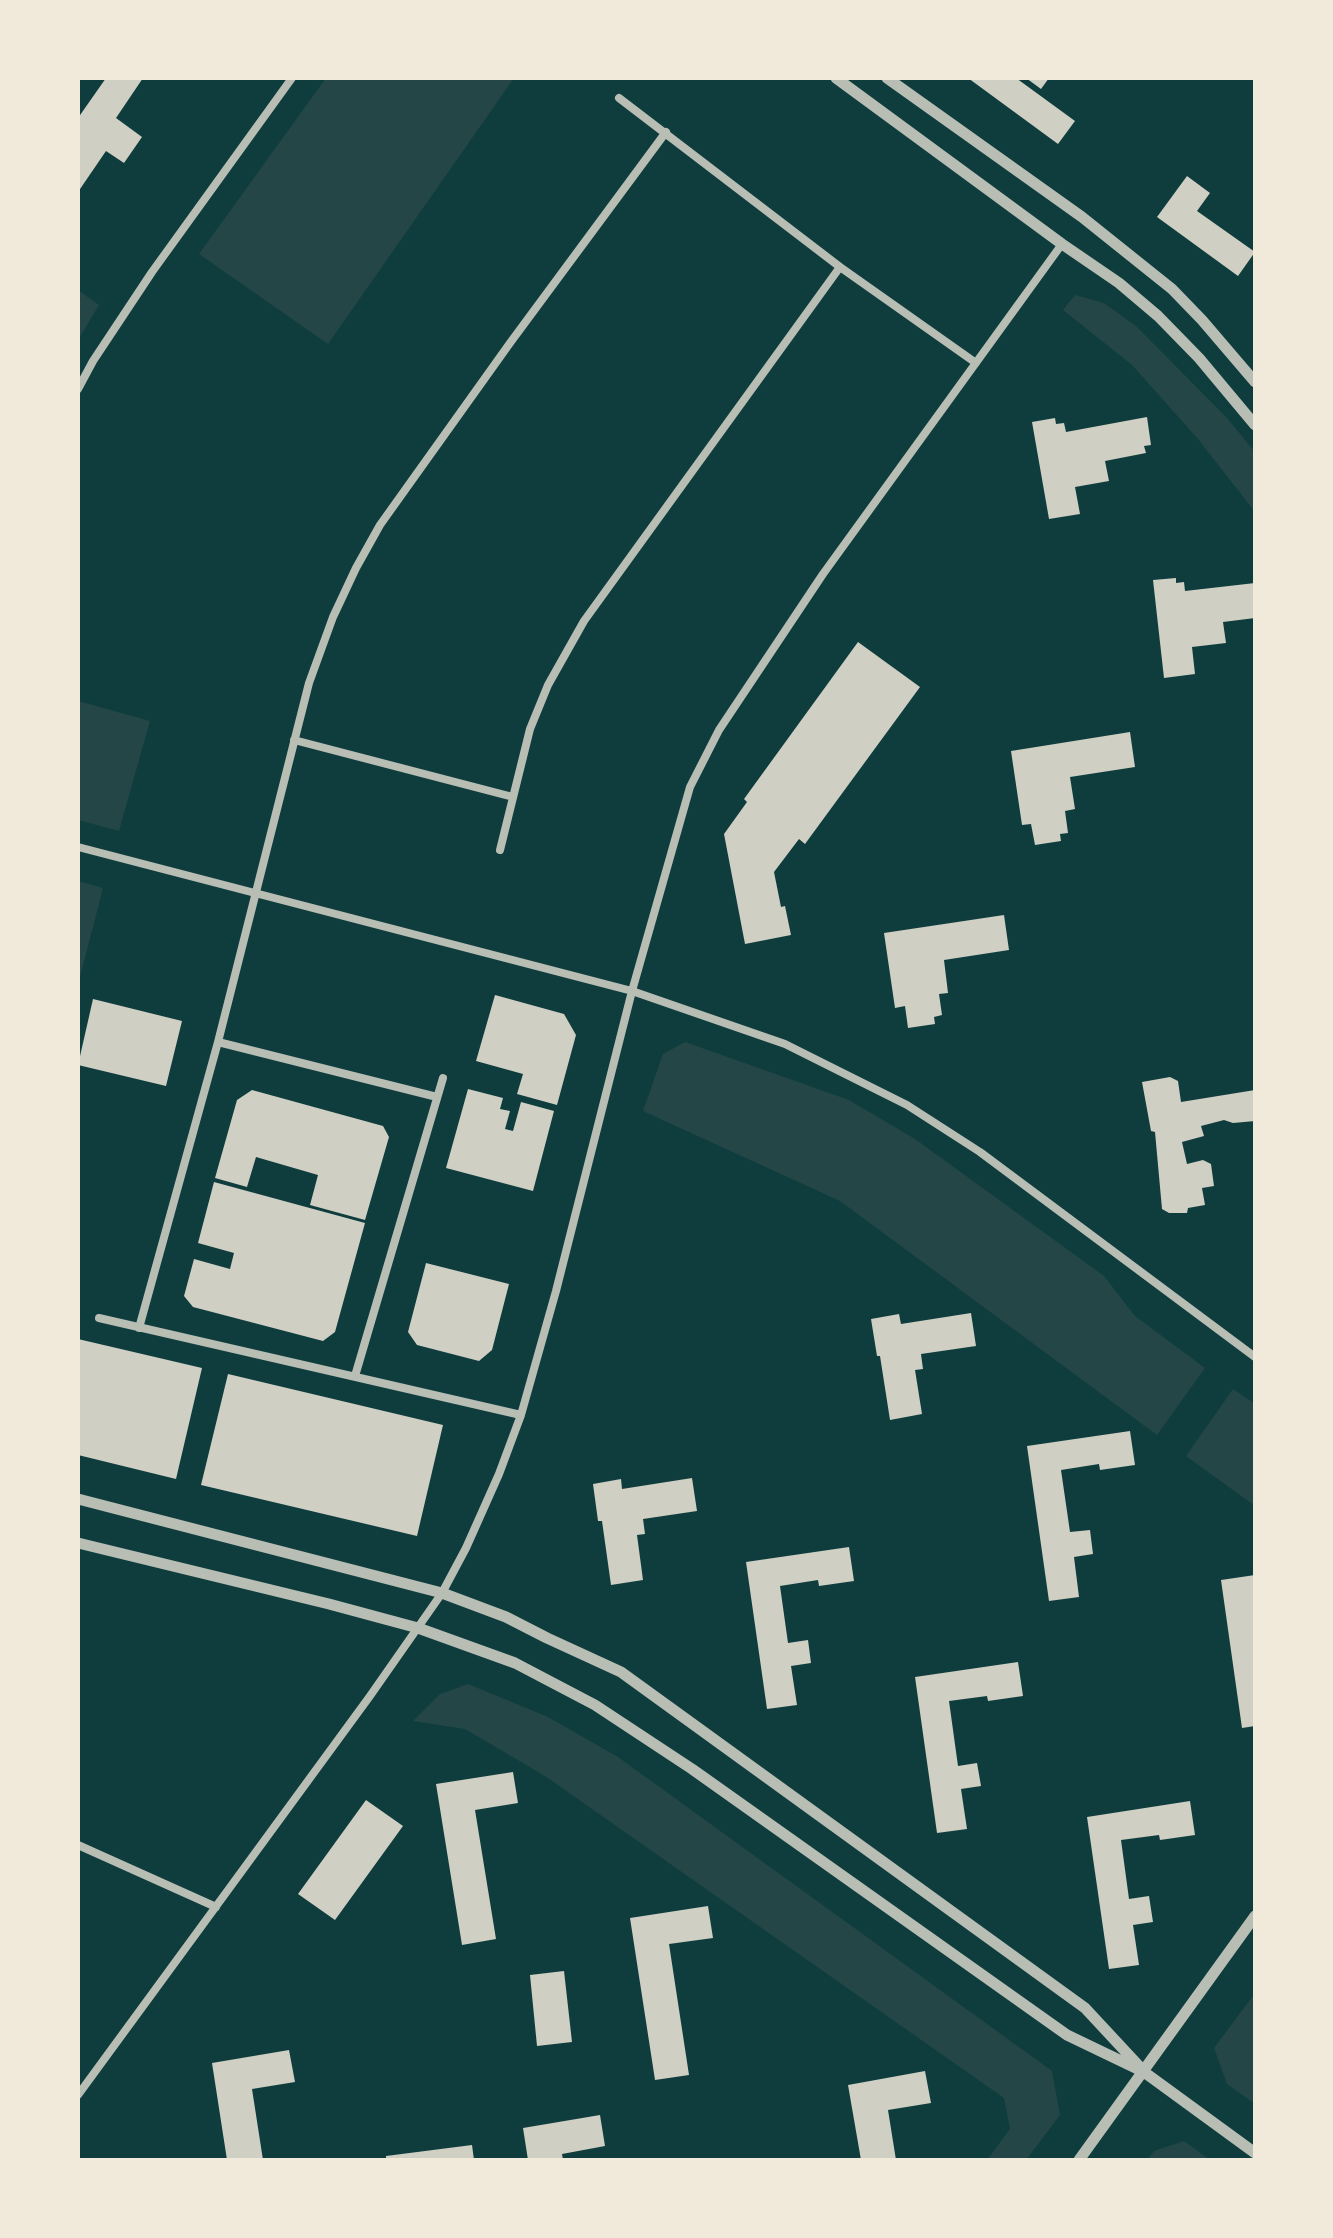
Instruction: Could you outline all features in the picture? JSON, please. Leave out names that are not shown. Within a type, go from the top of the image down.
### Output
[{"type":"street","points":[[78,389],[152,272],[292,78]]},
{"type":"street","points":[[836,78],[1119,283],[1158,316],[1199,358],[1255,425]]},
{"type":"street","points":[[887,78],[1092,225],[1160,279],[1202,320],[1255,382]]},
{"type":"street","points":[[619,98],[840,267],[976,363]]},
{"type":"street","points":[[139,1328],[218,1042],[309,683],[333,617],[380,525],[666,132]]},
{"type":"street","points":[[78,2095],[418,1628],[442,1593],[475,1531],[521,1415],[556,1291],[632,991],[690,787],[719,730],[840,551],[1062,244]]},
{"type":"street","points":[[500,850],[530,729],[548,685],[584,621],[840,267]]},
{"type":"street","points":[[294,740],[513,797]]},
{"type":"street","points":[[78,847],[632,991],[785,1044],[907,1105],[980,1152],[1255,1357]]},
{"type":"street","points":[[218,1042],[437,1097]]},
{"type":"street","points":[[355,1376],[443,1078]]},
{"type":"street","points":[[99,1318],[521,1415]]},
{"type":"street","points":[[78,1499],[442,1593],[506,1617],[621,1672],[1085,2008],[1144,2072]]},
{"type":"street","points":[[78,1543],[418,1628],[515,1663],[595,1705],[692,1769],[1067,2035],[1144,2072],[1255,2153]]},
{"type":"street","points":[[78,1845],[216,1907]]},
{"type":"street","points":[[1079,2160],[1255,1916]]},
{"type":"shaded area","points":[[326,78],[514,78],[328,344],[199,254]]},
{"type":"shaded area","points":[[78,290],[99,305],[78,340]]},
{"type":"shaded area","points":[[1075,295],[1104,303],[1137,327],[1227,418],[1255,452],[1255,512],[1198,439],[1132,365],[1063,310]]},
{"type":"shaded area","points":[[78,701],[150,721],[119,831],[78,820]]},
{"type":"shaded area","points":[[78,881],[103,888],[78,985]]},
{"type":"shaded area","points":[[685,1042],[849,1100],[915,1139],[1104,1276],[1135,1316],[1205,1368],[1157,1435],[840,1201],[643,1111],[663,1054]]},
{"type":"shaded area","points":[[1233,1389],[1255,1404],[1255,1506],[1186,1456]]},
{"type":"shaded area","points":[[468,1684],[548,1717],[618,1757],[1052,2071],[1060,2115],[1026,2160],[987,2160],[1010,2129],[1004,2098],[545,1776],[465,1729],[413,1721],[440,1694]]},
{"type":"shaded area","points":[[1255,1993],[1255,2104],[1227,2084],[1214,2048]]},
{"type":"shaded area","points":[[1184,2141],[1210,2160],[1147,2160],[1154,2151]]},
{"type":"building","points":[[106,78],[143,78],[116,118],[142,137],[124,163],[106,151],[78,192],[78,118]]},
{"type":"building","points":[[968,78],[1016,78],[1075,121],[1058,144]]},
{"type":"building","points":[[1026,78],[1049,78],[1041,89]]},
{"type":"building","points":[[1187,176],[1210,193],[1197,211],[1255,252],[1238,276],[1157,217]]},
{"type":"building","points":[[1147,417],[1151,445],[1144,446],[1146,453],[1105,461],[1109,481],[1075,487],[1080,514],[1049,519],[1032,422],[1055,418],[1056,424],[1064,423],[1066,432]]},
{"type":"building","points":[[1176,578],[1176,583],[1184,582],[1185,591],[1255,583],[1255,618],[1223,622],[1226,643],[1192,647],[1195,674],[1164,678],[1153,580]]},
{"type":"building","points":[[858,642],[920,687],[805,844],[799,839],[774,872],[791,935],[745,944],[724,834],[747,802],[744,799]]},
{"type":"building","points":[[1130,732],[1135,767],[1070,777],[1075,809],[1065,811],[1068,833],[1060,834],[1061,841],[1035,845],[1031,824],[1022,825],[1011,751]]},
{"type":"building","points":[[1004,915],[1009,950],[944,960],[948,993],[939,994],[942,1015],[934,1017],[935,1024],[908,1028],[905,1006],[895,1008],[884,933]]},
{"type":"building","points":[[495,995],[564,1014],[576,1035],[557,1105],[517,1094],[523,1074],[476,1061]]},
{"type":"building","points":[[93,999],[182,1021],[166,1086],[78,1065]]},
{"type":"building","points":[[1170,1077],[1178,1081],[1181,1102],[1255,1090],[1255,1121],[1233,1123],[1224,1120],[1201,1126],[1204,1136],[1182,1142],[1187,1164],[1203,1160],[1211,1164],[1214,1186],[1202,1188],[1205,1205],[1188,1208],[1187,1213],[1169,1213],[1162,1209],[1155,1132],[1151,1131],[1142,1082]]},
{"type":"building","points":[[468,1089],[503,1098],[500,1109],[510,1111],[505,1129],[513,1131],[521,1102],[554,1111],[533,1191],[446,1168]]},
{"type":"building","points":[[252,1090],[383,1126],[389,1137],[365,1220],[310,1205],[318,1175],[256,1157],[247,1187],[215,1178],[237,1100]]},
{"type":"building","points":[[214,1182],[365,1223],[335,1332],[323,1341],[193,1307],[184,1296],[194,1259],[230,1269],[234,1253],[198,1243]]},
{"type":"building","points":[[426,1263],[509,1284],[492,1350],[479,1361],[417,1345],[408,1332]]},
{"type":"building","points":[[971,1313],[976,1346],[921,1354],[923,1369],[915,1370],[922,1414],[890,1420],[871,1319],[899,1314],[901,1324]]},
{"type":"building","points":[[78,1339],[202,1368],[176,1479],[78,1455]]},
{"type":"building","points":[[228,1374],[443,1425],[417,1536],[201,1485]]},
{"type":"building","points":[[1130,1431],[1135,1465],[1100,1470],[1099,1464],[1061,1470],[1070,1532],[1090,1530],[1093,1554],[1074,1557],[1079,1597],[1049,1601],[1027,1446]]},
{"type":"building","points":[[692,1478],[697,1511],[643,1519],[645,1534],[637,1535],[643,1580],[611,1585],[593,1484],[621,1479],[622,1489]]},
{"type":"building","points":[[849,1547],[854,1581],[819,1586],[818,1580],[780,1586],[788,1643],[808,1640],[811,1663],[791,1666],[797,1705],[767,1709],[746,1562]]},
{"type":"building","points":[[1255,1575],[1255,1726],[1242,1728],[1221,1580]]},
{"type":"building","points":[[1018,1662],[1023,1696],[988,1701],[987,1696],[949,1701],[958,1766],[977,1763],[981,1786],[961,1789],[967,1829],[937,1833],[915,1677]]},
{"type":"building","points":[[513,1772],[518,1803],[475,1810],[496,1939],[462,1945],[436,1784]]},
{"type":"building","points":[[366,1800],[403,1826],[335,1920],[298,1894]]},
{"type":"building","points":[[1190,1801],[1195,1835],[1160,1840],[1159,1835],[1121,1840],[1129,1899],[1149,1896],[1153,1922],[1133,1925],[1139,1965],[1109,1969],[1087,1817]]},
{"type":"building","points":[[708,1906],[713,1938],[669,1944],[689,2075],[655,2080],[630,1918]]},
{"type":"building","points":[[564,1971],[572,2042],[537,2046],[530,1975]]},
{"type":"building","points":[[289,2050],[295,2082],[252,2089],[263,2160],[227,2160],[212,2063]]},
{"type":"building","points":[[925,2071],[931,2103],[888,2110],[896,2160],[861,2160],[848,2085]]},
{"type":"building","points":[[600,2115],[605,2146],[562,2154],[563,2160],[528,2160],[523,2128]]},
{"type":"building","points":[[472,2145],[474,2160],[386,2160],[386,2156]]}]
